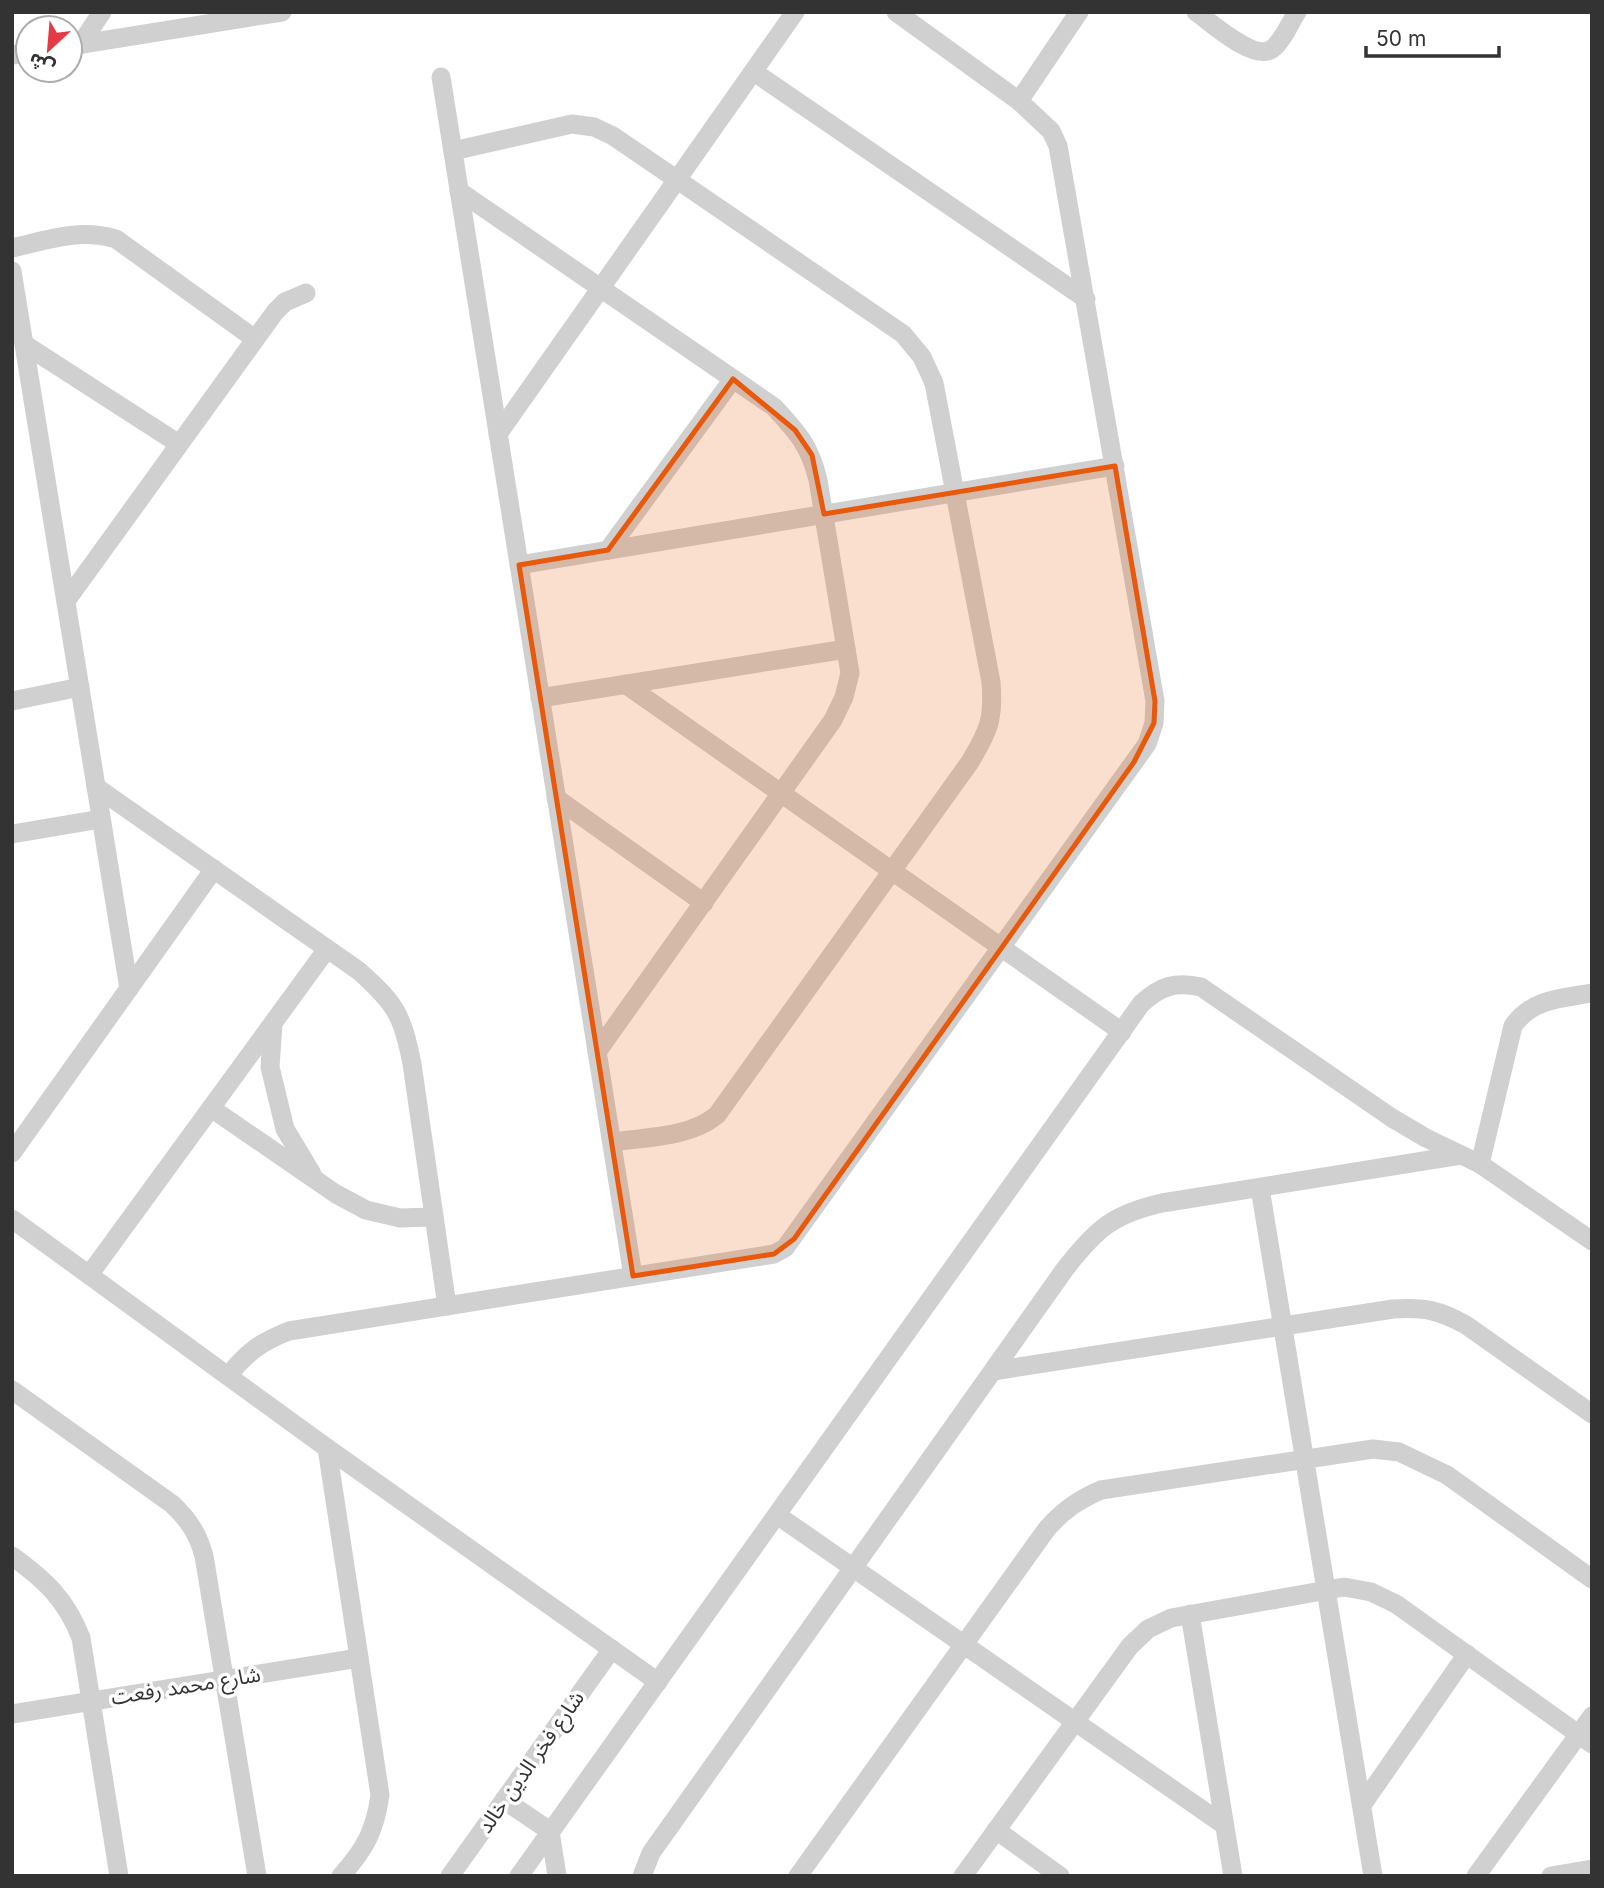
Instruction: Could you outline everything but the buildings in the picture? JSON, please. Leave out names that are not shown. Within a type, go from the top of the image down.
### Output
[{"type":"street","points":[[84,35],[102,12]]},
{"type":"street","points":[[84,45],[282,12]]},
{"type":"street","points":[[498,434],[795,12]]},
{"type":"street","points":[[228,1376],[244,1356],[265,1340],[289,1331],[774,1254],[785,1248],[1147,744],[1154,723],[1155,701],[1058,146],[1051,131],[1019,101],[896,12]]},
{"type":"street","points":[[1019,101],[1079,12]]},
{"type":"street","points":[[1196,12],[1248,49],[1264,53],[1274,49],[1297,12]]},
{"type":"street","points":[[754,72],[1086,299]]},
{"type":"street","points":[[441,77],[633,1276]]},
{"type":"street","points":[[453,151],[572,124],[594,127],[613,136],[903,334],[922,356],[934,383],[991,682],[993,709],[986,734],[970,762],[717,1115],[706,1124],[693,1129],[612,1142]]},
{"type":"street","points":[[459,191],[774,407],[795,430],[812,455],[850,673],[844,697],[833,720],[597,1052]]},
{"type":"street","points":[[12,248],[76,233],[96,233],[116,239],[255,339]]},
{"type":"street","points":[[12,271],[128,989]]},
{"type":"street","points":[[66,601],[275,312],[285,302],[306,293]]},
{"type":"street","points":[[24,344],[179,444]]},
{"type":"street","points":[[608,550],[733,379]]},
{"type":"street","points":[[519,565],[1115,466]]},
{"type":"street","points":[[540,698],[846,649]]},
{"type":"street","points":[[625,684],[1122,1032]]},
{"type":"street","points":[[12,701],[80,687]]},
{"type":"street","points":[[96,787],[359,971],[387,996],[405,1028],[447,1306]]},
{"type":"street","points":[[556,799],[704,903]]},
{"type":"street","points":[[12,834],[101,819]]},
{"type":"street","points":[[12,1153],[214,869]]},
{"type":"street","points":[[89,1275],[327,949]]},
{"type":"street","points":[[519,1876],[1141,1004],[1153,992],[1185,983],[1201,987],[1392,1118],[1480,1164],[1592,1241]]},
{"type":"street","points":[[1480,1164],[1513,1026],[1520,1015],[1542,1002],[1592,993]]},
{"type":"street","points":[[273,1023],[270,1067],[285,1129],[315,1179]]},
{"type":"street","points":[[211,1108],[315,1179],[366,1210],[400,1218],[434,1217]]},
{"type":"street","points":[[642,1876],[651,1853],[1065,1269],[1084,1244],[1106,1224],[1133,1210],[1461,1155]]},
{"type":"street","points":[[1260,1188],[1373,1876]]},
{"type":"street","points":[[12,1219],[327,1448],[658,1682]]},
{"type":"street","points":[[993,1371],[1419,1307],[1444,1313],[1466,1325],[1592,1414]]},
{"type":"street","points":[[12,1391],[172,1504],[188,1519],[198,1534],[204,1556],[257,1876]]},
{"type":"street","points":[[327,1448],[380,1795],[377,1819],[368,1842],[341,1876]]},
{"type":"street","points":[[798,1876],[1046,1530],[1061,1513],[1080,1499],[1101,1490],[1374,1449],[1399,1452],[1447,1475],[1592,1579]]},
{"type":"street","points":[[777,1515],[1224,1825]]},
{"type":"street","points":[[12,1556],[62,1599],[81,1638],[119,1876]]},
{"type":"street","points":[[963,1876],[1130,1646],[1148,1629],[1171,1618],[1344,1587],[1371,1592],[1396,1604],[1585,1739]]},
{"type":"street","points":[[1190,1614],[1233,1876]]},
{"type":"street","name":"شارع فخر الدين خالد","points":[[450,1876],[611,1649]]},
{"type":"street","points":[[1362,1805],[1467,1654]]},
{"type":"street","name":"شارع محمد رفعت","points":[[12,1714],[359,1658]]},
{"type":"street","points":[[1476,1876],[1585,1739],[1592,1716]]},
{"type":"street","points":[[504,1800],[550,1831],[557,1876]]},
{"type":"street","points":[[996,1830],[1060,1876]]},
{"type":"street","points":[[1551,1876],[1592,1869]]},
{"type":"highlighted area","points":[[733,379],[795,430],[812,455],[824,514],[1115,466],[1155,701],[1154,723],[1134,762],[794,1239],[774,1254],[633,1276],[519,565],[608,550]]}]
